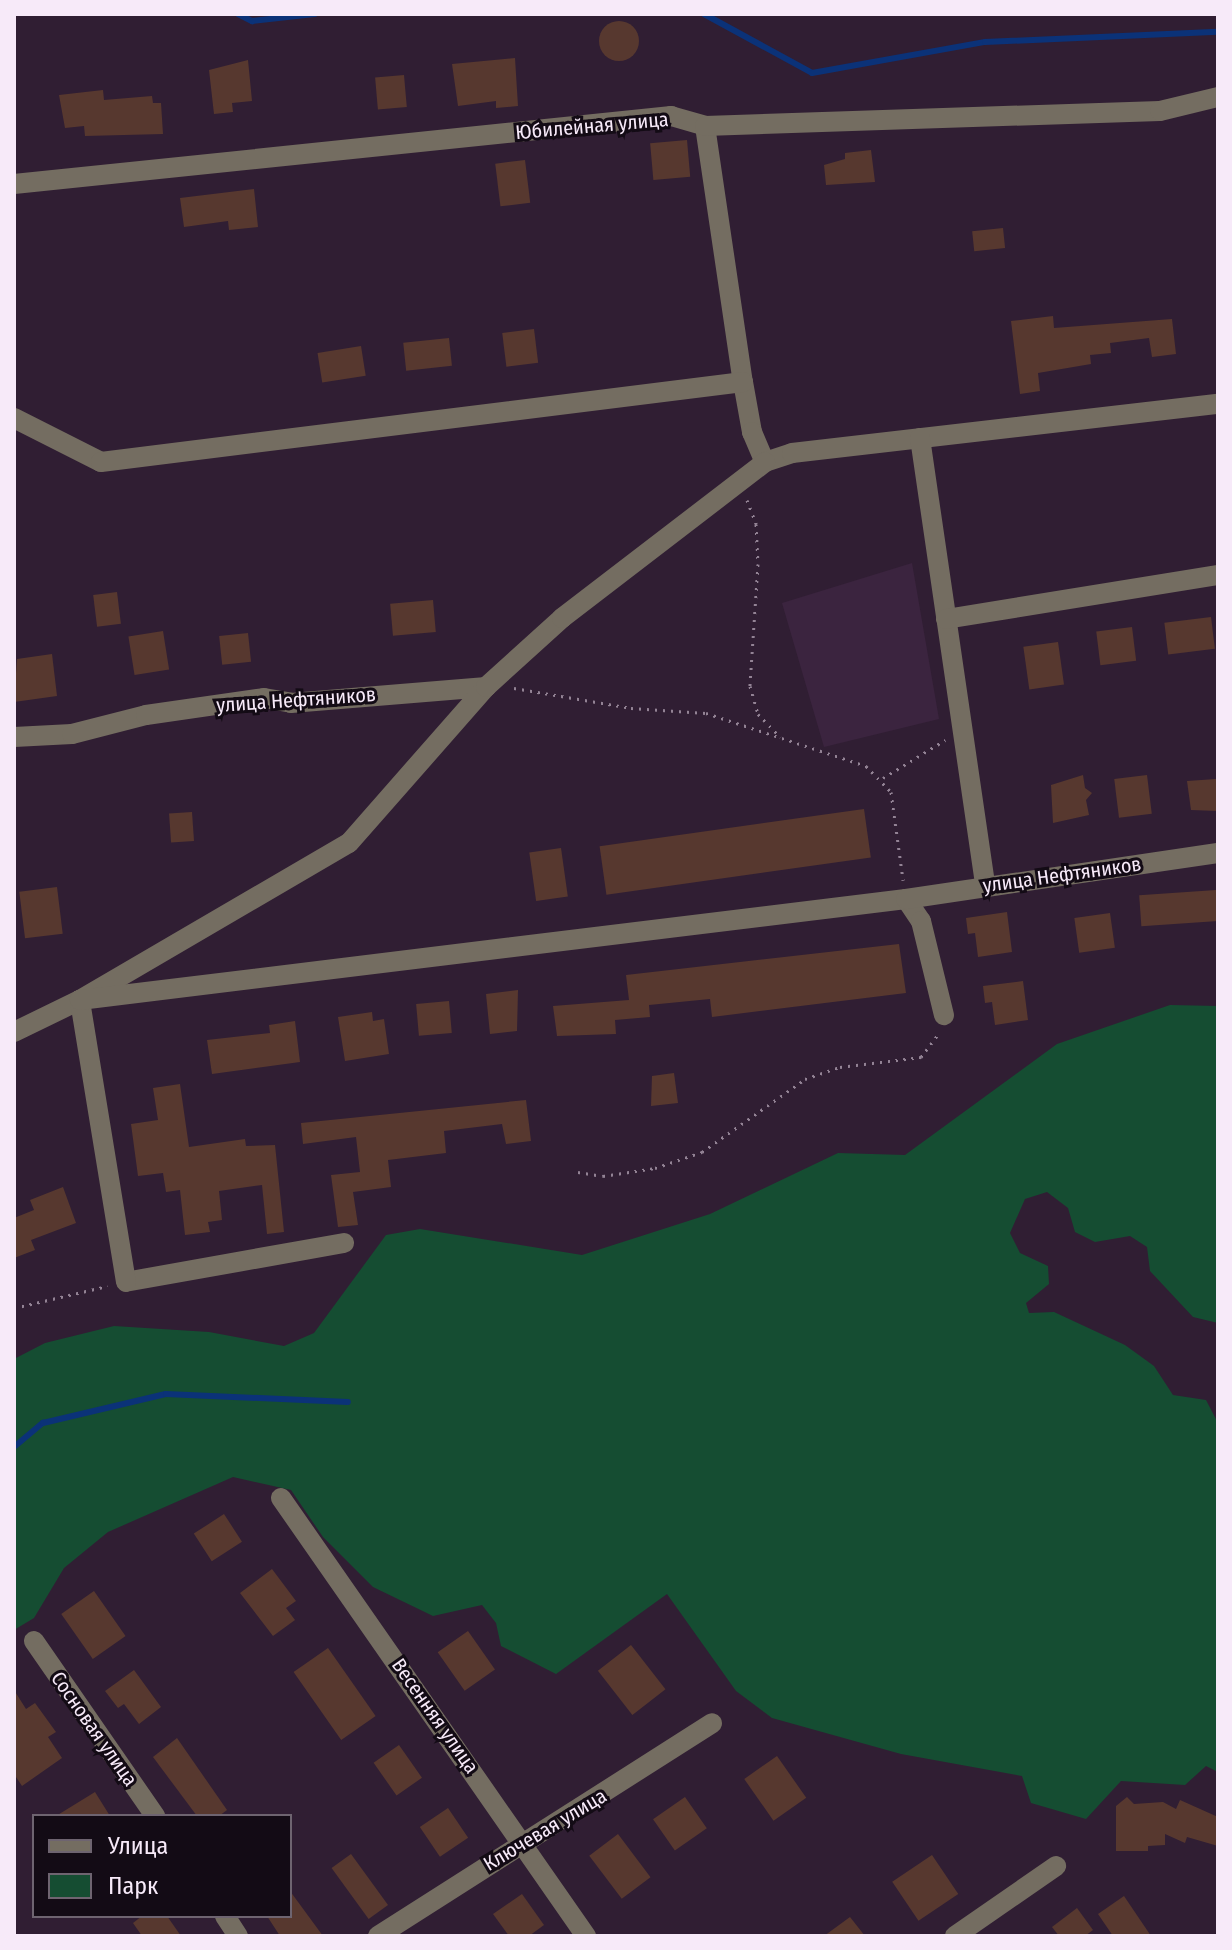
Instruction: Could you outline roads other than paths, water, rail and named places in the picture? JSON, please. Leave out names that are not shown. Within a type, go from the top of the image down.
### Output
[{"type":"street","name":"Юбилейная улица","points":[[14,184],[671,116],[705,126],[1160,111],[1218,97]]},
{"type":"street","points":[[705,126],[743,382],[752,432],[765,462]]},
{"type":"street","points":[[14,418],[101,462],[743,382]]},
{"type":"street","points":[[14,1032],[80,1000],[349,843],[486,687],[562,618],[765,462],[792,453],[1218,404]]},
{"type":"street","points":[[920,438],[985,886]]},
{"type":"street","points":[[946,619],[1218,575]]},
{"type":"street","name":"улица Нефтяников","points":[[14,737],[72,734],[146,715],[264,698],[291,703],[486,687]]},
{"type":"street","name":"улица Нефтяников","points":[[80,1000],[906,899],[1218,853]]},
{"type":"street","points":[[906,899],[921,921],[944,1015]]},
{"type":"street","points":[[80,1000],[126,1282],[344,1243]]},
{"type":"street","name":"Весенняя улица","points":[[281,1498],[586,1936]]},
{"type":"street","name":"Сосновая улица","points":[[34,1641],[154,1814]]},
{"type":"street","name":"Ключевая улица","points":[[378,1936],[523,1842],[633,1777],[712,1723]]},
{"type":"street","points":[[955,1936],[1056,1866]]},
{"type":"street","points":[[226,1918],[238,1936]]},
{"type":"waterway","points":[[238,14],[252,21],[315,14]]},
{"type":"waterway","points":[[704,14],[812,73],[985,42],[1218,32]]},
{"type":"waterway","points":[[14,1447],[43,1423],[166,1394],[348,1402]]}]
